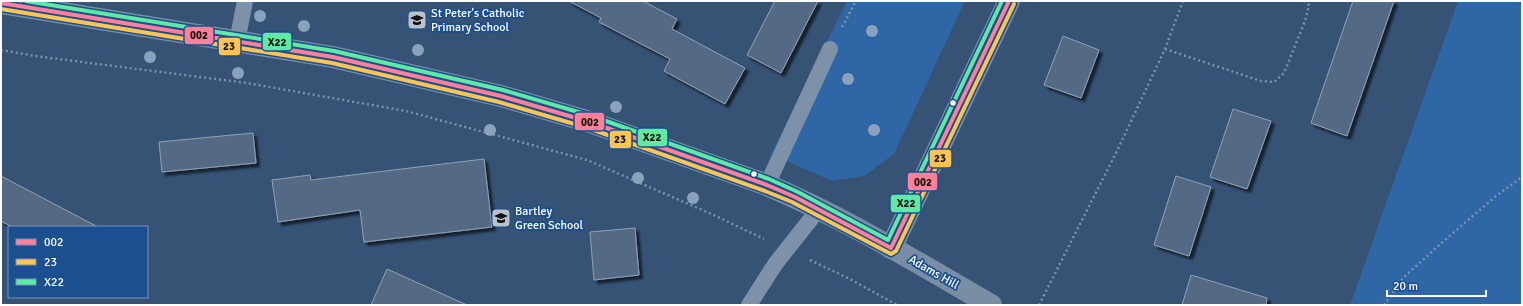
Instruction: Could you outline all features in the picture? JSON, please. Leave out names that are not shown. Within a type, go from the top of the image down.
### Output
[{"type":"street","points":[[892,248],[1009,1]]},
{"type":"street","name":"Adams Hill","points":[[1,3],[333,58],[502,96],[590,122],[767,185],[795,197],[892,248],[991,305]]},
{"type":"lane","points":[[237,42],[245,1]]},
{"type":"lane","points":[[767,185],[830,49]]},
{"type":"lane","points":[[749,305],[776,263],[818,210]]},
{"type":"path","points":[[830,49],[856,1]]},
{"type":"path","points":[[1039,305],[1117,151],[1165,49],[1183,1]]},
{"type":"path","points":[[1165,49],[1261,81],[1274,82],[1284,73],[1305,21],[1309,5],[1304,1]]},
{"type":"path","points":[[1,50],[35,56],[247,83],[406,111],[587,160],[716,216],[850,279],[897,305]]},
{"type":"path","points":[[1384,305],[1404,277],[1468,220],[1522,177]]},
{"type":"shaded area","points":[[847,1],[965,1],[894,154],[864,176],[832,181],[771,154]]},
{"type":"shaded area","points":[[1458,1],[1522,1],[1522,305],[1350,305]]},
{"type":"building","points":[[569,1],[643,1],[677,19],[672,29],[745,68],[725,104],[664,71],[670,59],[599,22],[601,18]]},
{"type":"building","points":[[775,1],[818,1],[781,73],[747,55]]},
{"type":"building","points":[[1353,1],[1394,1],[1347,136],[1311,123]]},
{"type":"building","points":[[1063,36],[1099,50],[1081,98],[1044,85]]},
{"type":"building","points":[[1233,109],[1271,121],[1247,189],[1210,177]]},
{"type":"building","points":[[253,133],[256,163],[162,172],[159,142]]},
{"type":"building","points":[[484,159],[492,227],[364,242],[360,210],[278,222],[272,180],[310,175],[311,180]]},
{"type":"building","points":[[1,176],[96,226],[10,226],[1,221]]},
{"type":"building","points":[[1176,176],[1211,187],[1189,256],[1154,245]]},
{"type":"building","points":[[635,228],[639,275],[594,280],[590,232]]},
{"type":"building","points":[[387,269],[467,305],[371,305]]},
{"type":"building","points":[[1191,275],[1267,298],[1266,305],[1182,305]]},
{"type":"transit line","name":"X22","points":[[26,1],[334,51],[503,90],[592,116],[769,179],[798,192],[888,240],[1002,1]]},
{"type":"transit line","name":"002","points":[[1,3],[333,57],[501,96],[590,122],[767,185],[795,197],[891,248],[1009,1]]},
{"type":"transit line","name":"23","points":[[1,9],[332,63],[499,102],[588,128],[765,191],[792,202],[891,254],[896,251],[1014,4]]},
{"type":"place","name":"St Peter's Catholic Primary School","points":[[417,20]]},
{"type":"place","name":"Bartley Green School","points":[[501,218]]}]
